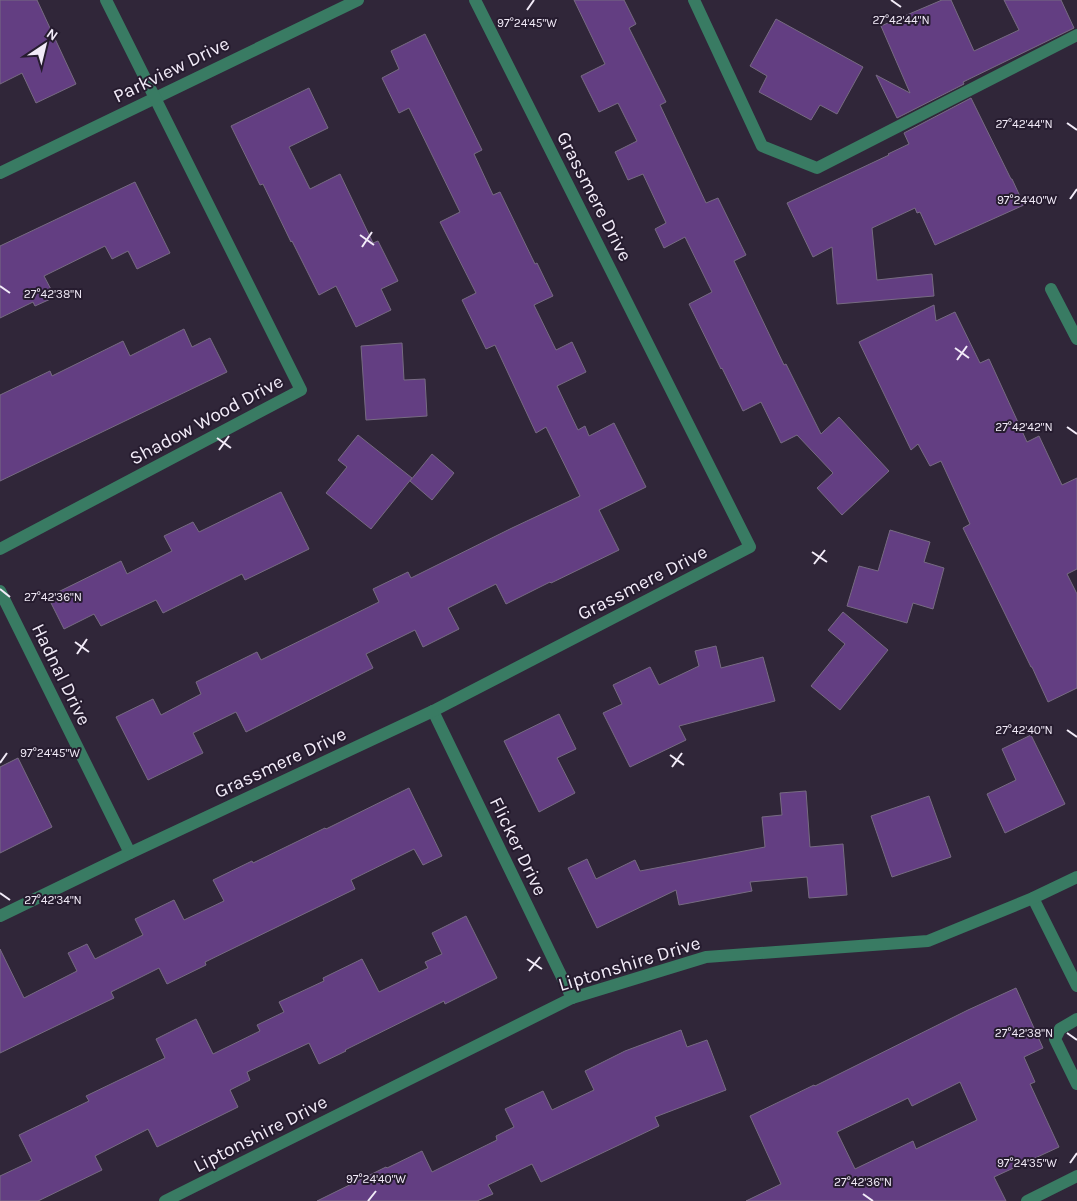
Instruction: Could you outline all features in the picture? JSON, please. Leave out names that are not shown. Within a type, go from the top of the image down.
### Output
[{"type":"street","points":[[106,0],[154,98]]},
{"type":"street","name":"Parkview Drive","points":[[0,173],[358,0]]},
{"type":"street","name":"Grassmere Drive","points":[[0,916],[433,711],[750,547],[475,0]]},
{"type":"street","points":[[694,0],[762,146],[817,168],[1077,36]]},
{"type":"street","name":"Shadow Wood Drive","points":[[0,549],[301,390],[154,98]]},
{"type":"street","points":[[1051,289],[1077,339]]},
{"type":"street","name":"Hadnal Drive","points":[[0,591],[130,853]]},
{"type":"street","name":"Flicker Drive","points":[[433,711],[572,998]]},
{"type":"street","name":"Liptonshire Drive","points":[[165,1201],[572,998],[706,957],[928,941],[1033,898],[1077,877]]},
{"type":"street","points":[[1033,898],[1077,986]]},
{"type":"street","points":[[1077,1019],[1060,1029],[1055,1039],[1077,1084]]},
{"type":"street","points":[[1027,1201],[1077,1176]]},
{"type":"building","points":[[0,0],[37,0],[76,84],[36,103],[22,73],[0,84]]},
{"type":"building","points":[[574,0],[624,0],[636,24],[629,28],[666,102],[660,105],[706,203],[718,198],[746,255],[734,261],[784,365],[786,364],[821,434],[839,417],[889,471],[842,515],[817,488],[833,473],[797,435],[781,443],[761,402],[743,411],[721,369],[689,304],[712,292],[685,237],[664,248],[655,229],[666,223],[643,174],[628,180],[615,152],[637,141],[618,103],[599,112],[581,76],[605,64]]},
{"type":"building","points":[[942,0],[951,0],[974,51],[1019,30],[1004,0],[1061,0],[1074,28],[963,82],[964,84],[897,118],[876,75],[910,93],[881,26]]},
{"type":"building","points":[[776,19],[863,67],[837,114],[820,105],[811,120],[759,92],[767,76],[750,66]]},
{"type":"building","points":[[425,34],[482,150],[474,154],[493,195],[500,192],[535,264],[537,263],[553,296],[534,305],[556,350],[572,342],[586,372],[557,386],[578,430],[585,426],[589,436],[614,423],[646,487],[599,510],[619,550],[506,604],[496,584],[448,608],[459,629],[423,647],[415,630],[366,654],[373,668],[246,732],[236,712],[193,733],[203,753],[148,780],[116,717],[153,699],[161,715],[201,694],[196,682],[257,652],[261,660],[379,602],[373,589],[408,572],[411,578],[580,496],[546,427],[536,433],[495,345],[486,349],[462,300],[476,293],[440,222],[460,212],[409,108],[399,113],[382,78],[399,69],[391,51]]},
{"type":"building","points":[[309,88],[328,128],[289,147],[310,189],[340,174],[373,243],[378,241],[398,281],[381,289],[391,310],[356,327],[336,286],[319,295],[263,184],[260,185],[231,126]]},
{"type":"building","points":[[971,98],[1024,205],[935,245],[920,212],[917,213],[915,208],[872,228],[877,280],[932,274],[934,296],[837,304],[832,247],[813,257],[787,203],[909,144],[904,133]]},
{"type":"building","points":[[135,182],[170,253],[137,269],[128,251],[112,259],[105,246],[44,276],[55,297],[35,306],[33,302],[0,318],[0,246]]},
{"type":"building","points":[[934,305],[936,321],[955,312],[980,363],[989,359],[1027,442],[1039,436],[1062,485],[1077,478],[1077,569],[1067,574],[1077,594],[1077,688],[1048,702],[963,528],[970,524],[941,461],[930,466],[918,444],[911,450],[859,342]]},
{"type":"building","points":[[184,329],[192,347],[210,338],[227,372],[0,481],[0,395],[50,371],[52,376],[123,341],[130,356]]},
{"type":"building","points":[[402,343],[404,380],[425,379],[427,416],[366,420],[361,346]]},
{"type":"building","points":[[358,435],[412,478],[371,529],[326,493],[347,467],[338,460]]},
{"type":"building","points":[[432,454],[454,473],[432,500],[410,481]]},
{"type":"building","points":[[281,492],[309,549],[245,580],[242,574],[163,613],[156,600],[101,626],[94,614],[64,629],[48,597],[121,561],[127,574],[172,551],[164,536],[193,522],[199,532]]},
{"type":"building","points":[[890,530],[930,542],[924,562],[944,568],[933,609],[913,603],[907,623],[847,606],[859,566],[878,571]]},
{"type":"building","points":[[843,612],[888,650],[840,710],[811,686],[845,644],[828,630]]},
{"type":"building","points":[[716,646],[721,668],[763,657],[775,701],[679,726],[686,740],[630,767],[603,713],[622,704],[613,685],[650,667],[659,685],[699,666],[695,651]]},
{"type":"building","points":[[559,714],[576,749],[557,758],[575,793],[539,812],[504,741]]},
{"type":"building","points":[[1031,735],[1065,804],[1005,833],[987,794],[1016,780],[1002,749]]},
{"type":"building","points":[[18,758],[52,827],[0,853],[0,767]]},
{"type":"building","points":[[409,788],[442,856],[423,865],[414,849],[351,880],[355,889],[205,962],[206,965],[167,984],[159,968],[111,992],[114,998],[0,1053],[0,949],[24,998],[77,971],[68,953],[87,944],[95,959],[143,935],[135,919],[174,900],[184,920],[224,901],[213,880],[326,829]]},
{"type":"building","points":[[806,791],[810,847],[843,844],[847,895],[809,898],[807,877],[750,882],[752,891],[679,905],[676,890],[597,928],[568,868],[587,859],[596,879],[635,860],[640,871],[765,847],[762,817],[782,815],[780,793]]},
{"type":"building","points":[[929,796],[951,857],[892,877],[871,816]]},
{"type":"building","points":[[466,916],[497,978],[445,1004],[444,1001],[319,1064],[309,1043],[247,1072],[250,1080],[230,1090],[238,1107],[157,1147],[148,1129],[95,1156],[102,1170],[38,1201],[0,1201],[0,1176],[32,1161],[19,1135],[89,1101],[86,1096],[165,1058],[156,1039],[196,1019],[213,1054],[260,1031],[257,1025],[284,1012],[279,1002],[324,981],[323,978],[362,959],[379,992],[428,968],[425,962],[442,954],[432,933]]},
{"type":"building","points":[[1016,988],[1043,1048],[1024,1057],[1035,1082],[1030,1084],[1059,1147],[994,1177],[1006,1201],[746,1201],[781,1184],[750,1116]],"holes":[[[960,1082],[977,1120],[916,1149],[913,1141],[855,1169],[837,1132],[908,1098],[912,1106]]]},
{"type":"building","points":[[681,1030],[687,1047],[707,1040],[726,1090],[655,1117],[659,1126],[541,1182],[532,1164],[488,1185],[493,1194],[477,1201],[317,1201],[422,1151],[432,1172],[497,1140],[496,1136],[514,1127],[505,1109],[543,1091],[552,1110],[594,1090],[585,1071],[625,1051]]}]
